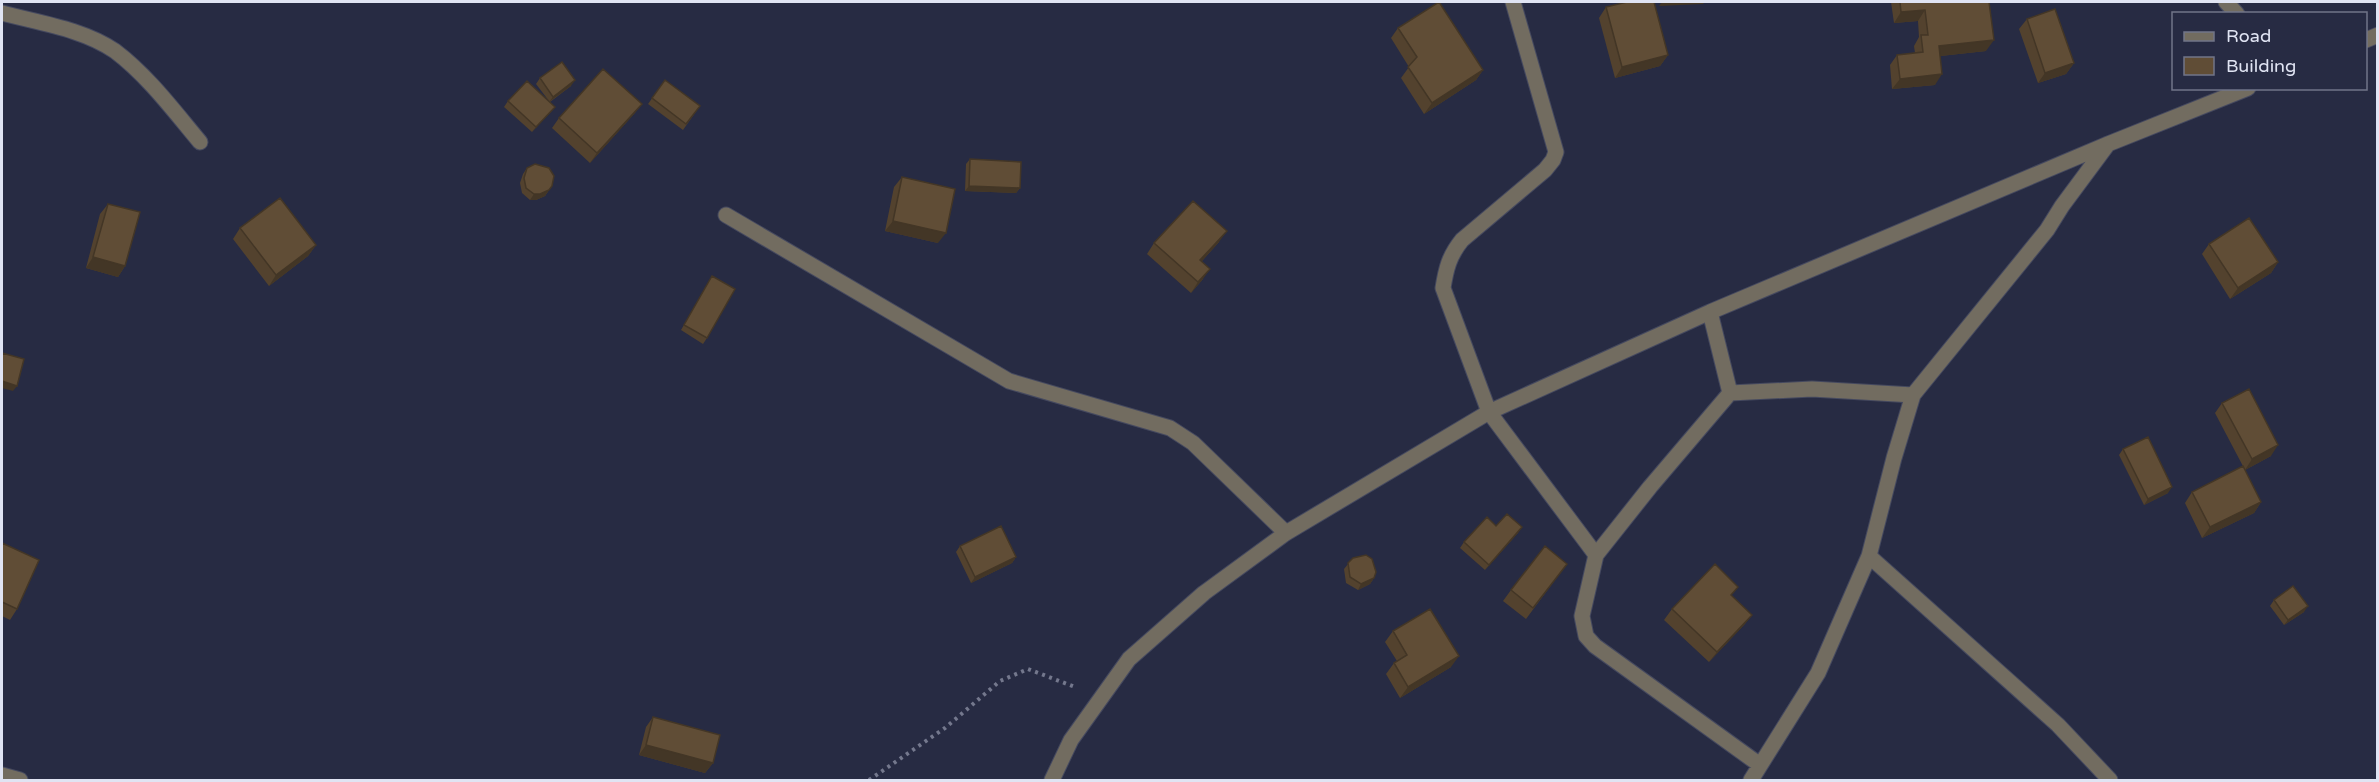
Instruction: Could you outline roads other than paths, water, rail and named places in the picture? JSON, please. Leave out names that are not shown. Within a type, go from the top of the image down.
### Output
[{"type":"street","points":[[1513,2],[1556,152],[1545,170],[1462,240],[1452,252],[1446,267],[1443,288],[1489,412],[1596,555]]},
{"type":"street","points":[[2,13],[79,33],[113,50],[142,74],[200,142]]},
{"type":"street","points":[[1052,780],[1071,740],[1101,696],[1138,652],[1204,593],[1286,532],[1489,412],[1710,312],[2108,144],[2243,90]]},
{"type":"street","points":[[1751,780],[1818,673],[1869,556],[1913,395],[2047,230],[2108,144]]},
{"type":"street","points":[[726,215],[1009,381],[1170,428],[1193,443],[1286,532]]},
{"type":"street","points":[[1710,312],[1730,393]]},
{"type":"street","points":[[1760,765],[1594,646],[1586,636],[1582,616],[1596,555],[1730,393],[1812,389],[1913,395]]},
{"type":"street","points":[[1869,556],[2058,724],[2110,780]]},
{"type":"street","points":[[2,775],[20,780]]}]
